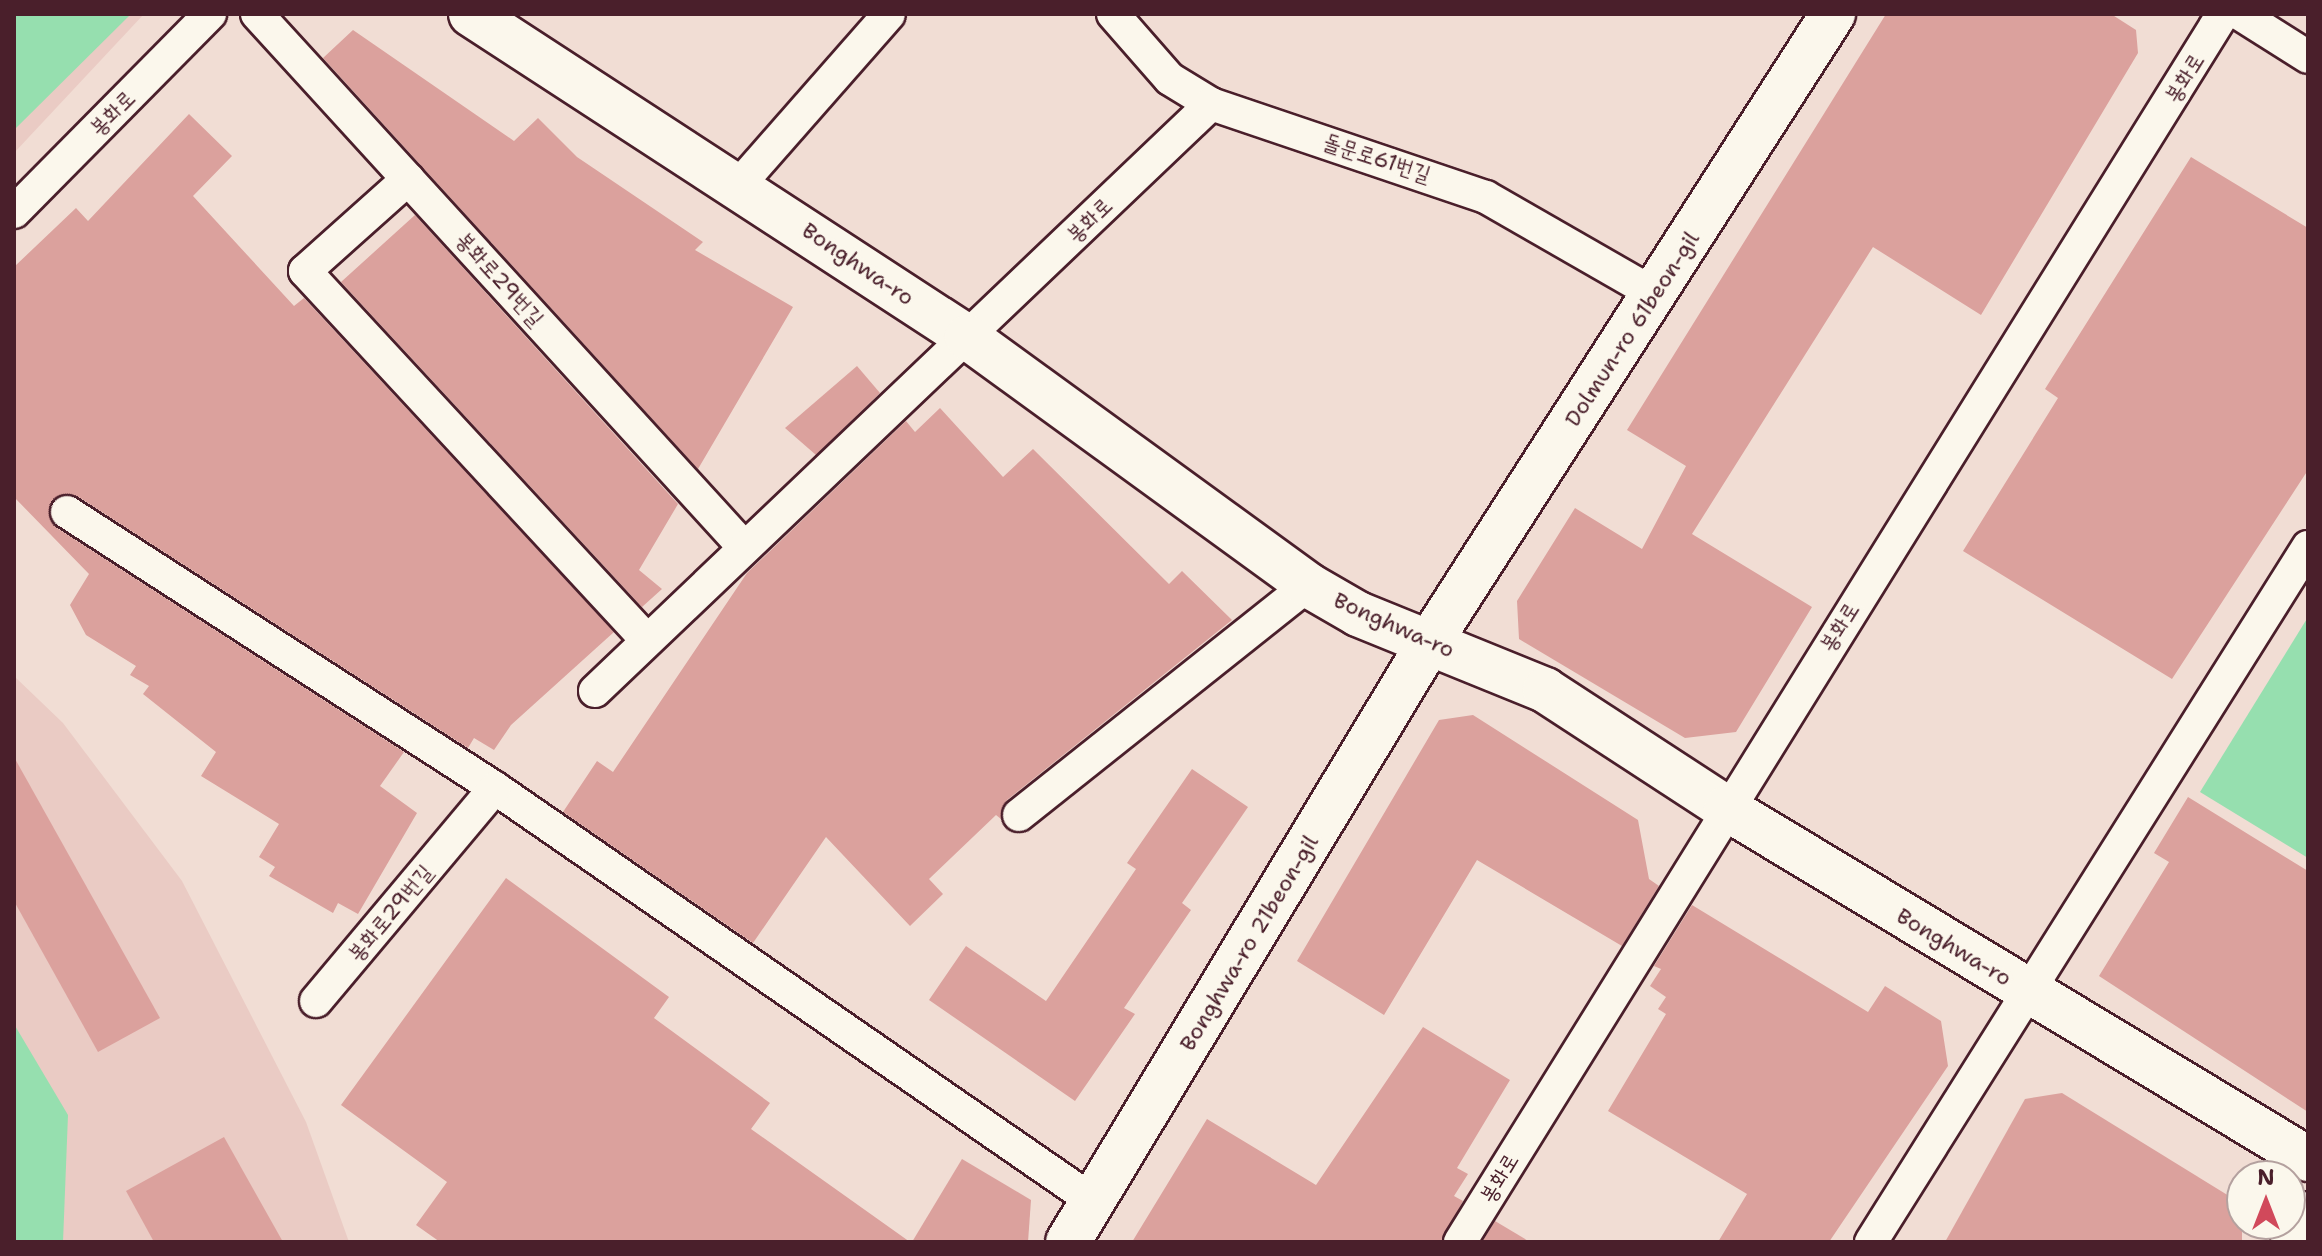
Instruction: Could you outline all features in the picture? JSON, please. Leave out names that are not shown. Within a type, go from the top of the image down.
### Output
[{"type":"street","name":"Bonghwa-ro","points":[[471,14],[739,185],[967,337],[1308,585],[1429,643],[1545,690],[1726,808],[2308,1159]]},
{"type":"street","name":"Dolmun-ro 61beon-gil","points":[[1429,643],[1833,14]]},
{"type":"street","name":"Bonghwa-ro 21beon-gil","points":[[1068,1242],[1429,643]]},
{"type":"lane","name":"봉화로","points":[[14,212],[210,14]]},
{"type":"lane","name":"봉화로29번길","points":[[257,14],[742,545]]},
{"type":"lane","points":[[739,185],[889,14]]},
{"type":"lane","name":"돌문로61번길","points":[[1113,14],[1170,79],[1211,104],[1486,197],[1655,294]]},
{"type":"lane","name":"봉화로","points":[[1460,1242],[1726,808],[2223,14]]},
{"type":"lane","points":[[2240,14],[2308,57]]},
{"type":"lane","name":"봉화로","points":[[967,337],[1211,104]]},
{"type":"lane","points":[[408,179],[305,271],[644,637]]},
{"type":"lane","points":[[595,691],[644,637],[967,337]]},
{"type":"lane","points":[[67,512],[495,788],[1093,1201]]},
{"type":"lane","points":[[1871,1242],[2025,991],[2308,547]]},
{"type":"lane","points":[[1019,815],[1308,585]]},
{"type":"lane","name":"봉화로29번길","points":[[316,1001],[495,788]]},
{"type":"lane","points":[[2287,1242],[2308,1208]]},
{"type":"shaded area","points":[[14,14],[144,14],[14,153]]},
{"type":"shaded area","points":[[14,676],[63,723],[182,881],[306,1122],[349,1242],[14,1242]]},
{"type":"green space","points":[[14,14],[131,14],[14,130]]},
{"type":"green space","points":[[2308,617],[2308,858],[2200,792]]},
{"type":"green space","points":[[14,1024],[68,1115],[63,1242],[14,1242]]},
{"type":"building","points":[[1886,14],[2111,14],[2136,30],[2138,53],[1981,315],[1873,247],[1692,534],[1812,607],[1736,732],[1685,738],[1519,639],[1517,601],[1575,508],[1642,549],[1686,466],[1627,430]]},
{"type":"building","points":[[353,30],[514,141],[538,118],[577,157],[703,242],[695,250],[793,307],[698,469],[323,58]]},
{"type":"building","points":[[189,114],[232,156],[193,196],[294,306],[304,298],[614,632],[511,725],[494,750],[474,738],[468,748],[77,496],[52,501],[57,528],[404,752],[380,786],[417,813],[358,914],[338,903],[333,913],[269,876],[275,867],[259,857],[279,824],[201,776],[216,752],[143,694],[149,686],[130,675],[136,666],[86,635],[70,605],[89,574],[14,497],[14,267],[76,208],[88,221]]},
{"type":"building","points":[[2191,157],[2308,228],[2308,470],[2172,679],[1963,551],[2058,398],[2045,389]]},
{"type":"building","points":[[415,215],[678,504],[639,570],[662,589],[642,607],[341,282]]},
{"type":"building","points":[[857,366],[880,393],[816,455],[785,428]]},
{"type":"building","points":[[940,408],[1003,477],[1033,449],[1169,584],[1182,571],[1232,620],[1007,800],[1001,819],[996,815],[929,879],[943,894],[910,926],[826,837],[753,943],[563,812],[597,761],[613,772],[747,573],[906,421],[915,432]]},
{"type":"building","points":[[1473,715],[1638,820],[1649,879],[1659,886],[1622,946],[1477,860],[1384,1015],[1297,961],[1439,720]]},
{"type":"building","points":[[14,757],[160,1018],[98,1052],[14,901]]},
{"type":"building","points":[[1192,769],[1248,807],[1182,903],[1191,910],[1124,1008],[1135,1014],[1075,1101],[929,1000],[966,946],[1046,1001],[1136,869],[1127,863]]},
{"type":"building","points":[[2188,797],[2308,871],[2308,1112],[2099,976],[2169,862],[2154,853]]},
{"type":"building","points":[[506,878],[669,997],[654,1018],[770,1103],[751,1129],[910,1242],[440,1242],[416,1225],[447,1182],[341,1105]]},
{"type":"building","points":[[1692,905],[1868,1012],[1885,986],[1941,1021],[1948,1066],[1829,1242],[1718,1242],[1747,1194],[1608,1111],[1666,1014],[1658,1009],[1666,997],[1650,986],[1661,969],[1654,966]]},
{"type":"building","points":[[1423,1027],[1510,1080],[1457,1168],[1468,1174],[1454,1196],[1463,1201],[1441,1242],[1132,1242],[1207,1119],[1316,1185]]},
{"type":"building","points":[[2062,1093],[2226,1194],[2226,1240],[2242,1242],[1945,1242],[2025,1099]]},
{"type":"building","points":[[224,1137],[283,1242],[154,1242],[126,1191]]},
{"type":"building","points":[[962,1159],[1031,1200],[1028,1242],[912,1242]]},
{"type":"building","points":[[1495,1221],[1530,1242],[1482,1242]]}]
